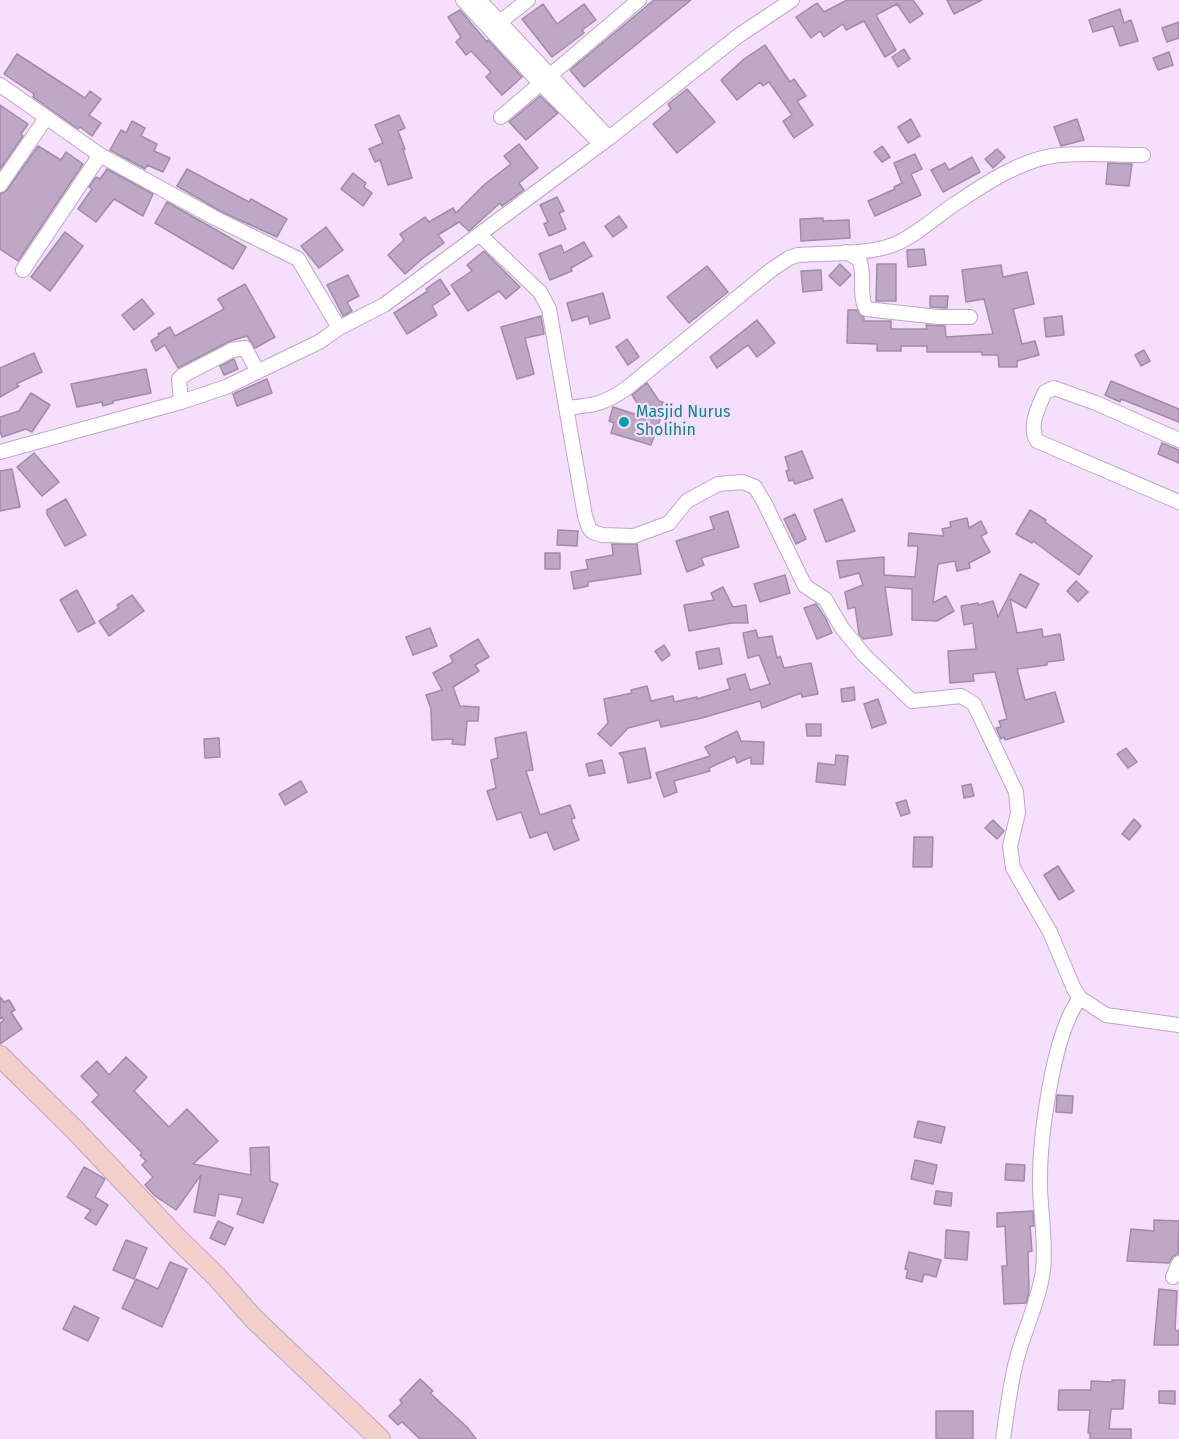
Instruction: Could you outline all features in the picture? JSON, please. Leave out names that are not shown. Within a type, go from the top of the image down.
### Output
[{"type":"street","points":[[463,0],[605,141]]},
{"type":"street","points":[[479,0],[501,21],[545,79]]},
{"type":"street","points":[[501,21],[528,0]]},
{"type":"street","points":[[501,117],[639,0]]},
{"type":"street","points":[[0,452],[181,402],[226,387],[319,342],[339,328],[384,305],[605,141],[738,36],[792,0]]},
{"type":"street","points":[[0,85],[100,155],[213,218],[298,259],[339,328]]},
{"type":"street","points":[[0,185],[46,118]]},
{"type":"street","points":[[567,408],[597,405],[608,401],[789,258],[798,255],[873,250],[895,244],[979,188],[1024,164],[1066,155],[1098,153],[1143,155]]},
{"type":"street","points":[[23,270],[100,155]]},
{"type":"street","points":[[480,235],[540,292],[549,309],[589,528],[602,535],[634,536],[669,523],[687,501],[718,484],[743,482],[755,487],[805,586],[825,599],[842,628],[865,656],[908,698],[917,702],[961,696],[974,704],[1016,792],[1018,813],[1010,846],[1013,868],[1050,932],[1080,999],[1106,1015],[1179,1025]]},
{"type":"street","points":[[844,251],[859,259],[862,265],[863,301],[866,309],[938,317],[970,316]]},
{"type":"street","points":[[181,402],[179,379],[232,350],[245,348],[258,372]]},
{"type":"street","points":[[1179,440],[1096,403],[1054,388],[1045,392],[1034,420],[1034,437],[1043,445],[1179,502]]},
{"type":"street","points":[[1003,1439],[1017,1358],[1043,1272],[1040,1185],[1048,1097],[1066,1025],[1073,1007],[1080,999]]},
{"type":"street","points":[[0,1056],[216,1276],[253,1318],[380,1439]]},
{"type":"street","points":[[1173,1277],[1179,1263]]},
{"type":"building","points":[[654,0],[691,0],[584,87],[570,70]]},
{"type":"building","points":[[847,0],[913,0],[923,14],[910,23],[897,4],[876,15],[896,50],[885,57],[864,21],[846,30],[843,24],[824,37],[820,31],[811,38],[796,17],[817,3],[824,12]]},
{"type":"building","points":[[947,0],[982,0],[954,14]]},
{"type":"building","points":[[543,4],[557,24],[584,4],[596,20],[582,30],[584,33],[552,57],[522,19]]},
{"type":"building","points":[[1120,9],[1124,23],[1131,20],[1138,41],[1120,46],[1113,26],[1093,32],[1089,20]]},
{"type":"building","points":[[460,10],[487,42],[488,40],[522,77],[502,95],[486,77],[491,72],[471,51],[466,55],[456,42],[461,37],[448,17]]},
{"type":"building","points":[[1179,22],[1179,38],[1167,42],[1162,28]]},
{"type":"building","points":[[765,45],[790,82],[794,79],[806,96],[797,101],[813,125],[794,138],[783,121],[792,115],[769,82],[763,86],[760,82],[737,100],[721,80],[744,59]]},
{"type":"building","points":[[904,49],[910,59],[898,67],[892,57]]},
{"type":"building","points":[[1169,52],[1173,65],[1158,70],[1153,58]]},
{"type":"building","points":[[17,54],[85,98],[90,91],[101,99],[89,115],[101,123],[92,136],[80,127],[78,129],[33,97],[34,94],[4,74]]},
{"type":"building","points":[[687,89],[715,122],[677,153],[653,124],[671,109],[668,104]]},
{"type":"building","points":[[540,96],[558,113],[526,140],[509,122]]},
{"type":"building","points":[[0,105],[28,124],[21,134],[23,136],[0,169]]},
{"type":"building","points":[[399,115],[405,128],[398,131],[412,178],[388,185],[380,160],[375,162],[369,149],[383,143],[375,125]]},
{"type":"building","points":[[911,119],[920,136],[908,143],[898,127]]},
{"type":"building","points":[[1077,119],[1084,140],[1061,146],[1054,127]]},
{"type":"building","points":[[132,121],[145,128],[141,136],[157,144],[154,151],[170,158],[163,172],[147,165],[145,169],[110,150],[121,130],[126,133]]},
{"type":"building","points":[[519,144],[538,168],[519,183],[524,190],[502,206],[500,203],[469,231],[459,222],[438,235],[444,243],[405,274],[388,255],[404,240],[400,234],[425,217],[429,222],[453,208],[456,213],[485,184],[511,164],[504,156]]},
{"type":"building","points":[[38,146],[61,160],[66,152],[83,164],[18,261],[0,249],[0,194],[7,190]]},
{"type":"building","points":[[882,146],[890,157],[882,162],[874,152]]},
{"type":"building","points":[[997,149],[1005,157],[993,168],[985,159]]},
{"type":"building","points":[[915,154],[922,169],[911,174],[921,195],[875,216],[868,201],[895,189],[894,187],[902,183],[894,163]]},
{"type":"building","points":[[972,157],[980,172],[943,192],[931,170],[945,163],[949,170]]},
{"type":"building","points":[[1108,163],[1132,164],[1129,186],[1106,184]]},
{"type":"building","points":[[107,169],[153,194],[143,216],[114,199],[96,222],[78,209],[92,189],[89,187],[96,177],[100,179]]},
{"type":"building","points":[[187,169],[287,219],[277,237],[222,212],[177,186]]},
{"type":"building","points":[[353,173],[366,183],[364,187],[372,193],[363,206],[341,189]]},
{"type":"building","points":[[557,197],[564,211],[559,213],[566,229],[549,236],[544,224],[548,222],[540,205]]},
{"type":"building","points":[[167,202],[246,247],[233,269],[155,223]]},
{"type":"building","points":[[619,216],[627,227],[613,237],[605,226]]},
{"type":"building","points":[[823,218],[823,221],[849,220],[850,238],[801,241],[800,219]]},
{"type":"building","points":[[326,227],[343,250],[319,268],[301,246]]},
{"type":"building","points":[[65,232],[83,246],[50,291],[31,277]]},
{"type":"building","points":[[584,242],[592,256],[571,268],[572,271],[550,280],[539,254],[561,245],[564,253]]},
{"type":"building","points":[[924,249],[926,265],[908,267],[907,250]]},
{"type":"building","points":[[484,251],[520,287],[506,299],[499,291],[468,311],[451,285],[472,271],[467,265]]},
{"type":"building","points":[[840,264],[851,275],[840,286],[829,276]]},
{"type":"building","points":[[877,264],[896,264],[896,301],[876,301]]},
{"type":"building","points":[[1001,265],[1003,277],[1027,272],[1034,304],[1013,309],[1022,344],[1035,341],[1039,355],[1017,361],[1017,367],[999,367],[998,355],[982,355],[982,352],[927,352],[927,346],[901,346],[901,351],[877,351],[877,344],[847,343],[848,310],[857,310],[864,321],[891,321],[891,329],[927,329],[926,325],[945,326],[946,337],[993,334],[984,299],[966,302],[962,270]]},
{"type":"building","points":[[707,266],[728,292],[689,323],[667,297]]},
{"type":"building","points":[[821,270],[822,290],[803,292],[801,271]]},
{"type":"building","points":[[348,275],[359,296],[347,302],[352,311],[343,316],[327,285]]},
{"type":"building","points":[[440,279],[450,294],[432,306],[437,315],[407,334],[394,313],[428,291],[426,289]]},
{"type":"building","points":[[245,284],[275,337],[255,348],[247,336],[230,341],[178,368],[165,345],[156,351],[151,341],[159,336],[158,334],[170,327],[175,336],[224,309],[218,299]]},
{"type":"building","points":[[603,293],[610,318],[590,324],[588,316],[572,321],[567,303]]},
{"type":"building","points":[[930,296],[948,296],[947,308],[930,307]]},
{"type":"building","points":[[142,299],[154,314],[134,330],[122,315]]},
{"type":"building","points":[[541,316],[544,334],[525,338],[534,374],[517,379],[501,327]]},
{"type":"building","points":[[1062,316],[1064,335],[1046,337],[1044,318]]},
{"type":"building","points":[[757,320],[775,343],[757,357],[748,345],[717,368],[710,357]]},
{"type":"building","points":[[627,339],[639,357],[628,365],[616,347]]},
{"type":"building","points":[[1144,350],[1150,361],[1141,366],[1135,355]]},
{"type":"building","points":[[34,353],[42,372],[16,384],[19,386],[0,397],[0,368]]},
{"type":"building","points":[[234,359],[238,369],[224,375],[220,366]]},
{"type":"building","points":[[146,369],[151,393],[113,401],[103,406],[102,402],[77,407],[71,384]]},
{"type":"building","points":[[267,379],[272,393],[237,406],[233,394]]},
{"type":"building","points":[[1111,381],[1179,409],[1179,422],[1105,395]]},
{"type":"building","points":[[647,383],[659,401],[663,402],[658,416],[661,417],[651,445],[611,433],[614,423],[609,421],[613,407],[647,418],[632,395]]},
{"type":"building","points":[[31,393],[50,405],[32,432],[26,429],[2,437],[0,417],[19,411]]},
{"type":"building","points":[[1162,443],[1179,450],[1179,463],[1158,454]]},
{"type":"building","points":[[802,451],[813,478],[795,484],[793,480],[789,481],[786,471],[789,470],[785,457]]},
{"type":"building","points":[[34,453],[59,482],[42,496],[17,467]]},
{"type":"building","points":[[12,469],[20,507],[0,511],[0,471]]},
{"type":"building","points":[[66,499],[86,535],[65,546],[47,510]]},
{"type":"building","points":[[842,499],[855,531],[826,542],[814,510]]},
{"type":"building","points":[[1030,510],[1092,556],[1079,575],[1033,541],[1032,543],[1016,534]]},
{"type":"building","points":[[728,511],[739,547],[701,558],[704,565],[687,572],[676,541],[714,529],[710,517]]},
{"type":"building","points":[[795,514],[806,539],[796,544],[784,519]]},
{"type":"building","points":[[967,518],[969,528],[981,521],[987,533],[981,536],[990,552],[969,563],[970,568],[957,571],[955,561],[938,564],[933,603],[946,596],[954,611],[937,621],[912,620],[912,589],[885,587],[892,635],[863,639],[859,634],[855,607],[848,609],[845,592],[863,585],[859,573],[840,578],[837,561],[884,557],[884,575],[915,577],[918,546],[908,546],[909,533],[944,536],[942,529],[951,527],[950,522]]},
{"type":"building","points":[[558,530],[578,531],[577,546],[557,545]]},
{"type":"building","points":[[612,544],[637,544],[641,574],[588,582],[588,586],[574,589],[571,572],[588,569],[586,560],[613,555]]},
{"type":"building","points":[[545,553],[560,553],[560,569],[545,569]]},
{"type":"building","points":[[1020,574],[1039,584],[1026,608],[1010,599],[1017,633],[1042,629],[1043,637],[1060,634],[1064,660],[1017,669],[1025,700],[1055,692],[1064,722],[1005,740],[1004,737],[1001,739],[996,728],[1001,727],[999,721],[1007,719],[995,672],[973,674],[974,681],[950,683],[948,651],[976,649],[973,623],[964,625],[961,606],[993,601],[998,617]]},
{"type":"building","points":[[785,575],[790,593],[760,602],[754,584]]},
{"type":"building","points":[[1076,581],[1088,592],[1078,602],[1067,591]]},
{"type":"building","points":[[723,587],[733,607],[746,605],[748,623],[731,623],[689,631],[684,605],[714,600],[711,593]]},
{"type":"building","points":[[77,590],[95,623],[78,632],[60,600]]},
{"type":"building","points":[[132,595],[144,611],[109,636],[99,621],[119,608],[117,605]]},
{"type":"building","points":[[816,604],[832,633],[817,639],[804,608]]},
{"type":"building","points":[[430,628],[437,646],[413,655],[406,637]]},
{"type":"building","points":[[756,630],[758,638],[772,636],[777,658],[780,656],[784,668],[811,663],[818,694],[802,697],[801,693],[762,708],[760,701],[661,727],[659,720],[628,728],[611,746],[598,734],[608,723],[604,699],[632,693],[631,690],[647,686],[651,701],[673,696],[674,702],[697,697],[697,699],[730,689],[727,679],[745,674],[750,690],[770,684],[759,655],[748,658],[743,633]]},
{"type":"building","points":[[478,639],[489,657],[475,665],[479,671],[453,687],[460,706],[479,707],[478,721],[467,721],[465,745],[452,744],[453,739],[432,740],[431,709],[426,695],[442,690],[433,673],[453,662],[450,656]]},
{"type":"building","points":[[664,645],[670,655],[662,661],[655,651]]},
{"type":"building","points":[[719,648],[722,664],[699,669],[696,652]]},
{"type":"building","points":[[854,687],[855,700],[842,702],[841,689]]},
{"type":"building","points":[[878,699],[886,723],[872,728],[864,704]]},
{"type":"building","points":[[806,724],[821,724],[821,736],[807,736]]},
{"type":"building","points":[[737,731],[741,741],[764,742],[763,764],[751,764],[751,757],[737,763],[735,756],[709,768],[710,771],[674,781],[677,792],[664,797],[656,773],[710,756],[705,747]]},
{"type":"building","points":[[526,732],[533,770],[526,771],[540,815],[570,805],[575,818],[571,819],[579,840],[554,850],[547,832],[530,838],[521,812],[497,820],[487,791],[496,788],[491,760],[498,758],[495,738]]},
{"type":"building","points":[[219,738],[220,757],[205,758],[204,739]]},
{"type":"building","points":[[645,748],[651,778],[628,783],[623,758],[619,753]]},
{"type":"building","points":[[1126,748],[1137,762],[1128,768],[1117,754]]},
{"type":"building","points":[[836,755],[848,756],[845,785],[816,782],[818,763],[835,765]]},
{"type":"building","points":[[602,760],[605,773],[589,776],[586,764]]},
{"type":"building","points":[[301,781],[307,792],[285,805],[279,794]]},
{"type":"building","points":[[971,784],[974,796],[964,798],[962,786]]},
{"type":"building","points":[[906,800],[910,813],[901,816],[896,803]]},
{"type":"building","points":[[1134,819],[1141,826],[1129,840],[1122,834]]},
{"type":"building","points":[[993,820],[1004,831],[997,839],[985,828]]},
{"type":"building","points":[[914,837],[933,837],[932,867],[913,867]]},
{"type":"building","points":[[1058,866],[1074,891],[1059,900],[1044,875]]},
{"type":"building","points":[[0,997],[4,1002],[9,1000],[15,1010],[11,1012],[22,1029],[0,1044],[0,1023],[4,1020],[2,1017],[0,1019]]},
{"type":"building","points":[[126,1057],[147,1077],[134,1091],[169,1127],[187,1109],[218,1141],[193,1164],[251,1175],[250,1148],[269,1147],[270,1181],[278,1184],[263,1223],[237,1214],[243,1198],[219,1194],[215,1216],[194,1212],[201,1175],[176,1210],[155,1196],[145,1185],[153,1177],[142,1165],[146,1161],[140,1155],[142,1153],[92,1102],[99,1095],[81,1076],[97,1061],[109,1075]]},
{"type":"building","points":[[1057,1095],[1073,1096],[1072,1113],[1056,1112]]},
{"type":"building","points":[[918,1121],[945,1127],[941,1143],[914,1137]]},
{"type":"building","points":[[915,1160],[937,1165],[933,1184],[911,1179]]},
{"type":"building","points":[[1006,1164],[1025,1165],[1024,1181],[1005,1180]]},
{"type":"building","points":[[84,1167],[105,1179],[95,1197],[108,1205],[96,1225],[85,1218],[91,1210],[67,1197]]},
{"type":"building","points":[[936,1191],[952,1193],[951,1206],[934,1204]]},
{"type":"building","points":[[1033,1211],[1034,1226],[1030,1226],[1032,1251],[1028,1252],[1027,1301],[1026,1303],[1004,1304],[1002,1266],[1007,1266],[1005,1226],[997,1227],[997,1213]]},
{"type":"building","points":[[1154,1220],[1179,1221],[1178,1254],[1173,1256],[1169,1263],[1127,1261],[1131,1229],[1154,1231]]},
{"type":"building","points":[[218,1221],[233,1228],[225,1245],[210,1238]]},
{"type":"building","points":[[946,1230],[969,1232],[967,1260],[945,1258]]},
{"type":"building","points":[[126,1240],[147,1248],[134,1279],[113,1270]]},
{"type":"building","points":[[909,1252],[941,1260],[936,1277],[924,1274],[922,1282],[906,1278],[908,1270],[905,1269]]},
{"type":"building","points":[[170,1262],[187,1269],[162,1327],[122,1308],[136,1279],[158,1289]]},
{"type":"building","points":[[1159,1289],[1177,1291],[1175,1330],[1179,1331],[1179,1345],[1154,1345]]},
{"type":"building","points":[[74,1306],[99,1318],[88,1341],[63,1329]]},
{"type":"building","points":[[420,1379],[433,1391],[430,1393],[467,1427],[476,1439],[420,1439],[402,1422],[398,1425],[389,1416],[402,1403],[400,1400]]},
{"type":"building","points":[[1112,1380],[1125,1380],[1123,1409],[1111,1409],[1109,1429],[1131,1429],[1131,1439],[1090,1439],[1090,1433],[1088,1433],[1090,1410],[1058,1410],[1059,1390],[1091,1390],[1091,1381],[1112,1382]]},
{"type":"building","points":[[1159,1391],[1175,1391],[1175,1404],[1159,1403]]},
{"type":"building","points":[[936,1411],[973,1411],[973,1439],[936,1439]]},
{"type":"place","name":"Masjid Nurus Sholihin","points":[[624,422]]}]
